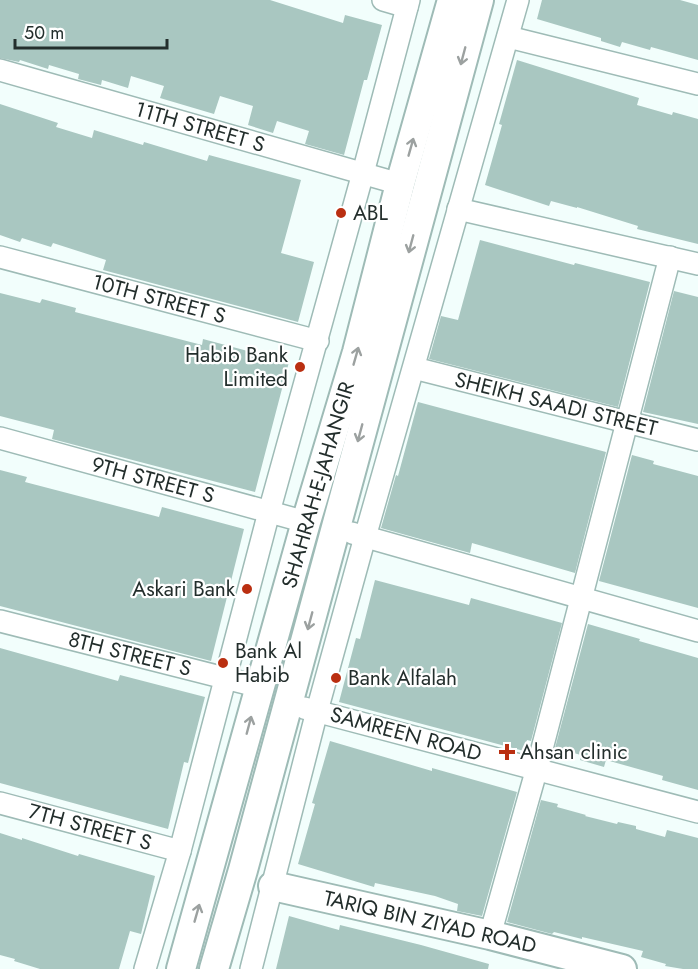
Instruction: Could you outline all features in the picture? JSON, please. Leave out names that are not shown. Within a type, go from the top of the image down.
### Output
[{"type":"main road","name":"SHAHRAH-E-JAHANGIR","points":[[181,969],[306,522],[357,352],[400,184],[452,0]]},
{"type":"main road","name":"SHAHRAH-E-JAHANGIR","points":[[214,969],[479,0]]},
{"type":"main road","name":"TARIQ BIN ZIYAD ROAD","points":[[273,886],[490,934],[622,969]]},
{"type":"street","points":[[145,969],[180,851],[269,512],[318,341],[408,4],[383,0]]},
{"type":"street","points":[[251,969],[364,537],[518,0]]},
{"type":"street","points":[[508,37],[698,84]]},
{"type":"street","name":"11TH STREET S","points":[[0,70],[400,184]]},
{"type":"street","points":[[458,209],[698,264]]},
{"type":"street","name":"10TH STREET S","points":[[0,257],[318,341]]},
{"type":"street","points":[[490,934],[537,768],[670,257]]},
{"type":"street","name":"SHEIKH SAADI STREET","points":[[414,368],[698,441]]},
{"type":"street","name":"9TH STREET S","points":[[0,438],[306,522]]},
{"type":"street","points":[[334,528],[698,631]]},
{"type":"street","name":"8TH STREET S","points":[[0,621],[260,687]]},
{"type":"street","name":"SAMREEN ROAD","points":[[288,704],[698,812]]},
{"type":"street","name":"7TH STREET S","points":[[0,803],[180,851]]},
{"type":"building","points":[[0,0],[270,0],[343,23],[345,15],[382,25],[367,80],[364,80],[344,155],[305,144],[309,131],[277,121],[273,133],[248,125],[253,106],[220,96],[214,114],[160,98],[164,86],[131,76],[128,88],[102,80],[101,85],[78,79],[79,74],[49,65],[48,69],[20,60],[19,62],[0,58]]},
{"type":"building","points":[[542,0],[680,0],[698,5],[698,60],[651,47],[650,50],[622,42],[620,47],[601,41],[601,38],[537,19]]},
{"type":"building","points":[[517,60],[639,98],[637,105],[672,115],[673,112],[698,119],[698,244],[637,229],[638,226],[577,207],[551,201],[549,206],[485,185]]},
{"type":"building","points":[[0,104],[58,123],[56,127],[92,138],[94,130],[207,161],[209,155],[301,180],[281,253],[314,262],[298,322],[103,270],[106,260],[53,243],[51,247],[22,238],[20,242],[0,235]]},
{"type":"building","points":[[480,240],[650,282],[618,407],[429,359],[441,316],[458,320]]},
{"type":"building","points":[[674,291],[698,297],[698,424],[643,412]]},
{"type":"building","points":[[0,293],[40,303],[42,299],[76,308],[75,312],[202,345],[203,339],[289,362],[255,492],[52,439],[54,430],[0,416]]},
{"type":"building","points":[[418,402],[606,452],[575,573],[472,543],[470,553],[381,528]]},
{"type":"building","points":[[632,455],[654,461],[653,464],[698,476],[698,608],[599,581]]},
{"type":"building","points":[[0,470],[27,477],[25,482],[159,517],[162,507],[244,529],[211,661],[0,606]]},
{"type":"building","points":[[375,580],[469,605],[471,598],[562,623],[531,741],[527,740],[524,751],[339,702],[356,638],[360,639]]},
{"type":"building","points":[[588,624],[698,658],[698,790],[662,780],[663,776],[606,760],[604,767],[580,760],[581,755],[555,748]]},
{"type":"building","points":[[0,648],[118,681],[120,675],[205,697],[188,763],[184,762],[168,829],[0,783]]},
{"type":"building","points":[[330,741],[432,771],[432,768],[517,792],[482,916],[457,911],[458,904],[435,896],[375,883],[374,887],[298,864],[315,804],[312,803]]},
{"type":"building","points":[[541,800],[558,804],[557,807],[585,816],[636,826],[636,829],[665,837],[667,830],[698,838],[698,969],[665,966],[666,964],[641,957],[643,951],[582,937],[582,939],[554,932],[552,934],[507,922]]},
{"type":"building","points":[[0,833],[155,876],[141,934],[130,931],[119,969],[40,969],[0,955]]},
{"type":"building","points":[[289,916],[339,930],[340,925],[421,945],[489,964],[488,969],[276,969]]},
{"type":"place","name":"ABL","points":[[341,213]]},
{"type":"place","name":"Habib Bank Limited","points":[[300,367]]},
{"type":"place","name":"Askari Bank","points":[[247,589]]},
{"type":"place","name":"Bank Al Habib","points":[[223,663]]},
{"type":"place","name":"Bank Alfalah","points":[[336,678]]},
{"type":"place","name":"Ahsan clinic","points":[[507,752]]}]
